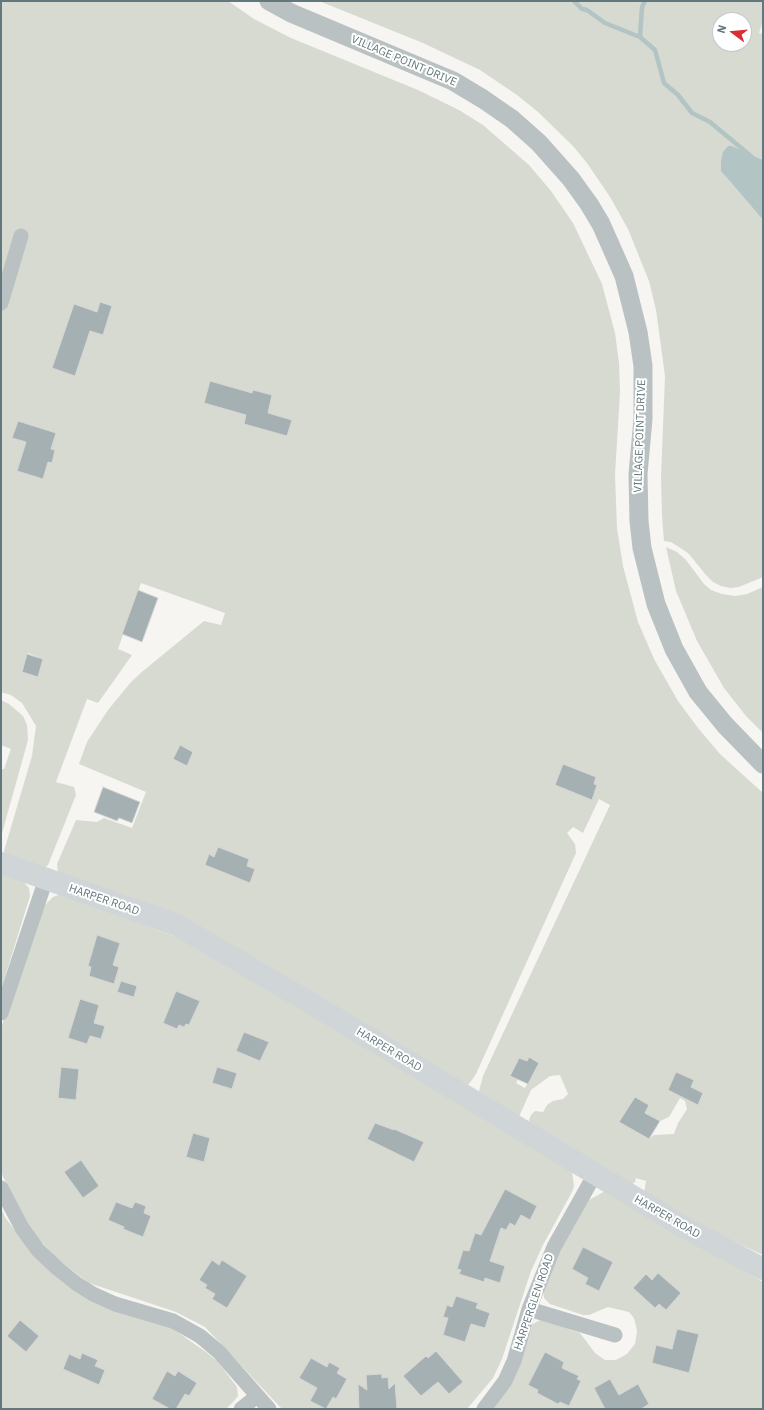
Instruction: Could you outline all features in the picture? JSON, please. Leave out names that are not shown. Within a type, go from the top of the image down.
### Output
[{"type":"main road","name":"HARPER ROAD","points":[[1,863],[177,926],[308,1001],[682,1226],[763,1269]]},
{"type":"street","name":"VILLAGE POINT DRIVE","points":[[268,1],[291,13],[453,81],[483,99],[512,119],[539,143],[571,179],[589,204],[601,224],[624,276],[638,332],[643,366],[643,419],[638,474],[639,521],[642,548],[656,604],[674,649],[698,692],[725,725],[763,764]]},
{"type":"street","points":[[1,303],[21,236]]},
{"type":"street","points":[[1,1013],[46,879]]},
{"type":"street","name":"HARPERGLEN ROAD","points":[[484,1409],[504,1381],[514,1361],[529,1309],[543,1270],[554,1247],[596,1174]]},
{"type":"street","points":[[1,1188],[22,1228],[38,1250],[57,1268],[77,1284],[93,1294],[115,1304],[172,1321],[200,1336],[219,1352],[270,1409]]},
{"type":"street","points":[[529,1309],[615,1335]]},
{"type":"street","points":[[241,1409],[257,1396]]},
{"type":"shaded area","points":[[1,1],[228,1],[254,19],[291,38],[418,90],[459,110],[483,125],[529,165],[551,191],[573,223],[602,284],[615,333],[619,363],[620,392],[615,475],[617,528],[623,566],[638,622],[654,659],[678,701],[720,754],[763,793],[763,1255],[711,1231],[644,1193],[646,1181],[636,1178],[635,1182],[630,1186],[530,1126],[529,1120],[535,1111],[543,1112],[547,1105],[553,1101],[563,1099],[568,1094],[560,1075],[550,1076],[531,1090],[518,1119],[481,1096],[479,1091],[483,1076],[610,805],[599,799],[583,833],[573,827],[567,833],[575,844],[576,853],[476,1074],[469,1084],[463,1086],[58,874],[57,864],[76,820],[97,822],[104,818],[132,828],[146,792],[79,764],[87,742],[108,710],[131,682],[204,621],[221,625],[225,613],[141,583],[118,649],[132,655],[98,703],[87,699],[56,782],[74,787],[76,795],[48,865],[43,869],[5,856],[4,851],[32,756],[36,726],[22,703],[11,695],[1,692]],"holes":[[[28,653],[43,659],[38,677],[22,672]],[[180,746],[193,752],[187,766],[173,759]],[[529,1057],[538,1062],[537,1067],[525,1088],[516,1083],[518,1079],[510,1075],[519,1058],[527,1061]],[[635,1097],[649,1105],[645,1113],[660,1121],[669,1117],[680,1098],[685,1101],[687,1109],[678,1123],[674,1134],[654,1135],[649,1139],[620,1122]]]},
{"type":"shaded area","points":[[319,1],[763,1],[763,21],[759,33],[763,34],[763,160],[732,146],[728,146],[726,177],[763,220],[763,577],[739,587],[730,588],[721,586],[713,582],[706,575],[688,553],[671,542],[664,541],[661,477],[665,376],[656,310],[649,281],[628,229],[610,197],[587,163],[573,146],[538,112],[517,95],[480,70],[423,43]]},
{"type":"shaded area","points":[[728,146],[732,146],[763,160],[763,220],[721,171],[723,152]]},
{"type":"shaded area","points":[[666,547],[677,552],[686,560],[704,584],[711,590],[722,594],[735,596],[747,594],[763,587],[763,733],[746,716],[724,688],[697,641],[676,591]]},
{"type":"shaded area","points":[[1,700],[9,704],[23,716],[27,725],[28,740],[1,837],[1,769],[4,769],[11,749],[1,745]]},
{"type":"shaded area","points":[[1,870],[17,875],[29,888],[30,896],[1,990]]},
{"type":"shaded area","points":[[61,894],[193,943],[572,1171],[574,1186],[572,1192],[543,1245],[531,1271],[502,1359],[493,1378],[467,1409],[282,1409],[205,1327],[176,1312],[89,1283],[56,1258],[38,1238],[22,1217],[1,1172],[1,1028],[42,908],[53,897]]},
{"type":"shaded area","points":[[607,1190],[763,1282],[763,1409],[490,1409],[526,1343],[533,1324],[540,1320],[548,1321],[580,1333],[595,1353],[605,1360],[616,1360],[627,1354],[635,1344],[637,1331],[634,1318],[629,1312],[608,1307],[589,1315],[583,1315],[550,1304],[544,1298],[543,1287],[560,1246],[589,1200]]},
{"type":"shaded area","points":[[1,1208],[5,1217],[28,1248],[64,1283],[170,1327],[218,1362],[237,1387],[238,1396],[226,1409],[1,1409]]},
{"type":"building","points":[[100,302],[112,306],[103,335],[90,331],[75,376],[52,368],[74,304],[97,312]]},
{"type":"building","points":[[210,381],[252,393],[253,390],[272,395],[268,413],[292,420],[287,436],[244,424],[246,415],[204,403]]},
{"type":"building","points":[[18,421],[56,433],[51,449],[55,450],[52,463],[48,462],[43,479],[17,471],[26,442],[12,438]]},
{"type":"building","points":[[138,590],[158,598],[142,642],[122,634]]},
{"type":"building","points":[[27,654],[43,659],[38,677],[22,672]]},
{"type":"building","points":[[180,745],[193,752],[187,766],[173,759]]},
{"type":"building","points":[[563,764],[596,777],[594,784],[597,785],[592,800],[555,785]]},
{"type":"building","points":[[103,787],[140,802],[132,823],[119,818],[117,821],[94,812]]},
{"type":"building","points":[[218,847],[249,859],[247,866],[255,869],[250,883],[205,865],[209,854],[214,857]]},
{"type":"building","points":[[97,935],[120,943],[113,965],[119,967],[114,984],[89,976],[91,967],[88,966]]},
{"type":"building","points":[[121,981],[137,986],[134,997],[117,992]]},
{"type":"building","points":[[176,991],[200,1001],[189,1025],[186,1024],[184,1027],[179,1025],[177,1029],[163,1023]]},
{"type":"building","points":[[80,999],[99,1005],[94,1023],[105,1026],[101,1039],[90,1036],[87,1044],[68,1038]]},
{"type":"building","points":[[244,1032],[269,1042],[260,1061],[236,1051]]},
{"type":"building","points":[[529,1057],[539,1063],[528,1084],[510,1076],[519,1058],[527,1061]]},
{"type":"building","points":[[61,1067],[79,1069],[76,1100],[58,1098]]},
{"type":"building","points":[[217,1067],[237,1073],[232,1089],[212,1083]]},
{"type":"building","points":[[676,1072],[694,1080],[691,1087],[703,1093],[698,1105],[668,1090]]},
{"type":"building","points":[[635,1097],[649,1105],[645,1113],[660,1121],[649,1139],[619,1122]]},
{"type":"building","points":[[375,1123],[394,1129],[424,1142],[414,1162],[367,1139]]},
{"type":"building","points":[[193,1133],[210,1138],[204,1162],[186,1157]]},
{"type":"building","points":[[81,1160],[99,1186],[83,1198],[64,1172]]},
{"type":"building","points":[[505,1189],[537,1206],[530,1220],[521,1215],[515,1226],[510,1223],[506,1230],[501,1228],[490,1261],[505,1266],[500,1283],[485,1278],[484,1282],[459,1274],[461,1270],[457,1269],[463,1250],[469,1251],[475,1233],[481,1235]]},
{"type":"building","points":[[116,1202],[132,1208],[135,1202],[146,1206],[144,1213],[151,1216],[143,1237],[123,1229],[124,1227],[108,1220]]},
{"type":"building","points":[[583,1247],[613,1262],[599,1291],[585,1284],[588,1278],[572,1269]]},
{"type":"building","points":[[212,1260],[219,1265],[222,1260],[247,1276],[227,1308],[212,1299],[215,1294],[205,1288],[207,1285],[199,1280]]},
{"type":"building","points":[[658,1273],[681,1293],[666,1310],[659,1304],[655,1308],[633,1288],[646,1274],[652,1280]]},
{"type":"building","points":[[456,1296],[478,1303],[476,1308],[490,1313],[485,1328],[471,1324],[465,1342],[443,1335],[448,1318],[443,1317],[447,1305],[452,1307]]},
{"type":"building","points":[[20,1320],[39,1336],[26,1352],[7,1336]]},
{"type":"building","points":[[677,1329],[699,1334],[689,1373],[652,1363],[656,1345],[672,1349]]},
{"type":"building","points":[[436,1351],[463,1382],[449,1394],[438,1382],[421,1396],[403,1376],[426,1356],[428,1358]]},
{"type":"building","points":[[545,1352],[564,1362],[562,1368],[579,1376],[577,1379],[581,1381],[569,1406],[560,1402],[558,1404],[537,1393],[538,1390],[528,1385]]},
{"type":"building","points":[[82,1353],[98,1360],[95,1366],[105,1370],[99,1385],[63,1369],[69,1354],[80,1359]]},
{"type":"building","points":[[311,1358],[327,1367],[329,1362],[340,1368],[337,1373],[347,1379],[336,1399],[333,1397],[326,1409],[310,1401],[317,1388],[299,1378]]},
{"type":"building","points":[[167,1371],[175,1376],[178,1371],[197,1383],[189,1396],[185,1394],[176,1409],[170,1409],[152,1399]]},
{"type":"building","points":[[382,1374],[382,1378],[388,1377],[389,1389],[395,1383],[397,1409],[359,1409],[358,1384],[367,1390],[366,1375]]},
{"type":"building","points":[[610,1379],[619,1395],[638,1384],[649,1404],[641,1409],[605,1409],[594,1388]]},
{"type":"waterway","points":[[574,1],[582,9],[587,10],[605,23],[640,37],[655,50],[664,83],[678,95],[692,113],[710,122],[752,157]]},
{"type":"waterway","points":[[640,37],[642,7],[645,1]]}]
